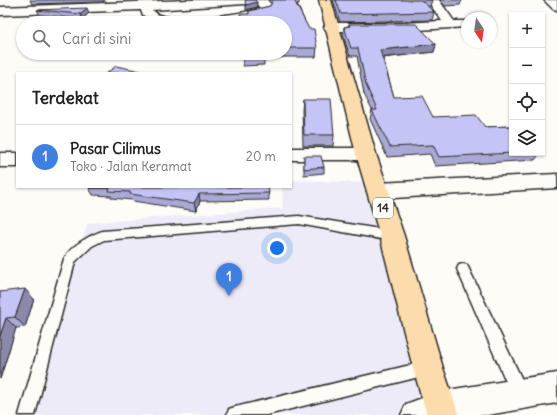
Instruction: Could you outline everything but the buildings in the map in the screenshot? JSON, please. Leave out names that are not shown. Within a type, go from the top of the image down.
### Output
[{"type":"highway","name":"14","points":[[324,0],[366,154],[392,236],[428,368],[433,412]]},
{"type":"street","points":[[0,11],[143,7],[244,0]]},
{"type":"street","points":[[235,16],[266,10],[267,6],[259,0]]},
{"type":"street","points":[[434,0],[450,24]]},
{"type":"street","points":[[550,0],[557,6]]},
{"type":"street","points":[[96,16],[106,7]]},
{"type":"street","points":[[143,7],[148,15],[151,16]]},
{"type":"street","points":[[331,26],[402,27],[461,24]]},
{"type":"street","points":[[292,154],[366,154]]},
{"type":"street","points":[[0,160],[16,160]]},
{"type":"street","points":[[378,191],[557,181]]},
{"type":"street","points":[[433,412],[557,388]]},
{"type":"lane","points":[[27,415],[70,259],[88,243],[102,236],[299,220],[392,236]]},
{"type":"lane","points":[[464,269],[521,394]]},
{"type":"lane","points":[[235,415],[428,368]]},
{"type":"shaded area","points":[[292,180],[369,183],[424,412],[414,415],[20,415],[88,223],[283,208],[282,188],[292,188]]},
{"type":"place","name":"Pasar Cilimus","points":[[229,296]]}]
